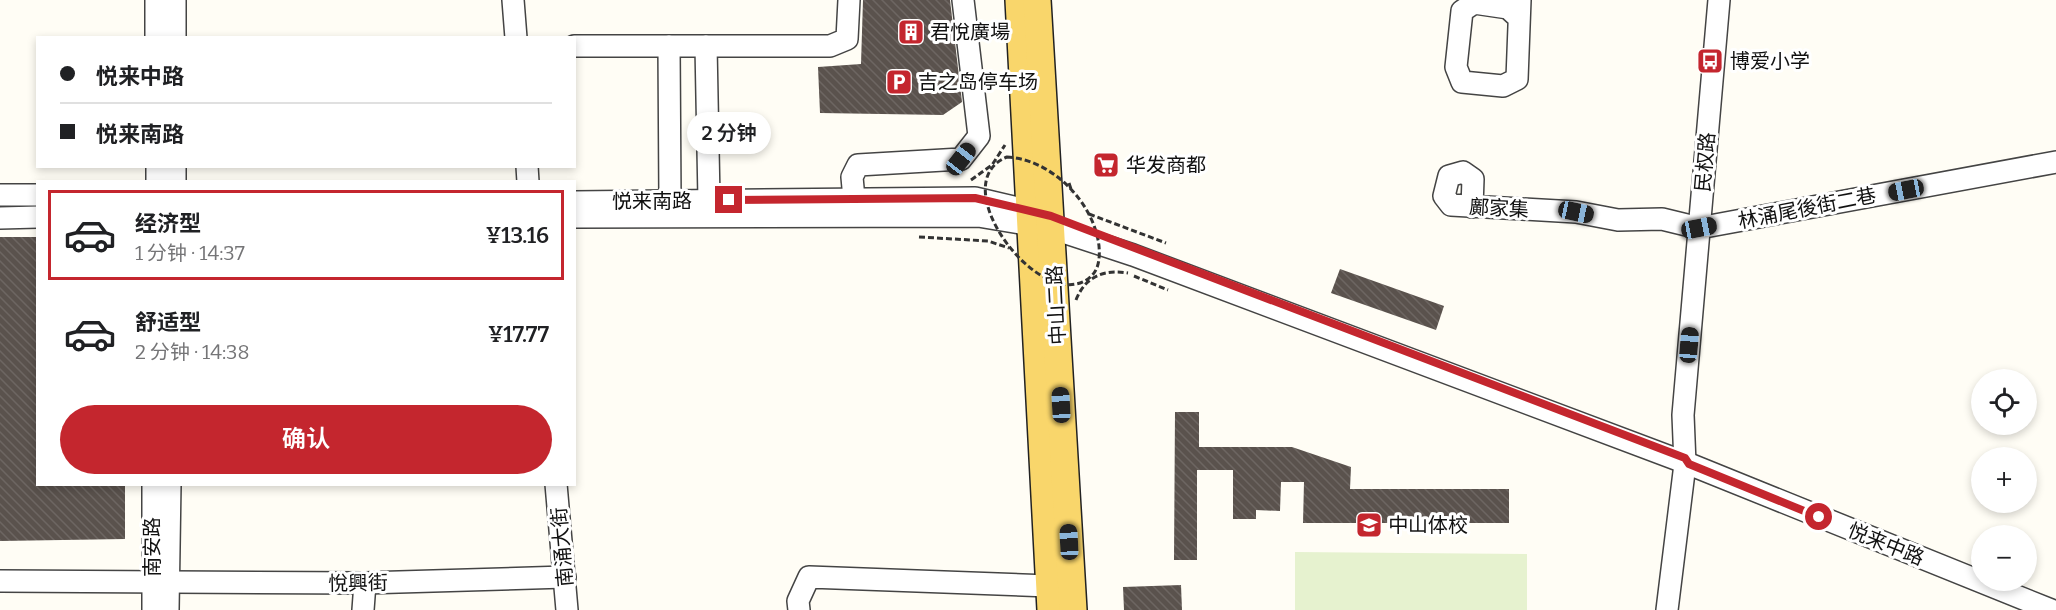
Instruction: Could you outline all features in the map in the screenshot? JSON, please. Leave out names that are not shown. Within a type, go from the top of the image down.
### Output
[{"type":"main road","name":"中山二路","points":[[1019,0],[1073,610]]},
{"type":"main road","name":"中山二路","points":[[1038,0],[1040,219],[1050,598]]},
{"type":"street","points":[[156,0],[156,36]]},
{"type":"street","points":[[175,0],[175,36]]},
{"type":"street","points":[[513,0],[516,36]]},
{"type":"street","points":[[576,46],[830,46],[847,39],[849,0]]},
{"type":"street","points":[[854,199],[852,177],[858,165],[961,159],[979,136],[963,0]]},
{"type":"street","name":"民权路","points":[[1667,610],[1686,462],[1683,415],[1719,0]]},
{"type":"street","points":[[669,46],[670,201]]},
{"type":"street","points":[[706,46],[709,200]]},
{"type":"street","name":"林涌尾後街二巷","points":[[1699,228],[2056,162]]},
{"type":"street","name":"鄺家集","points":[[1472,207],[1473,179],[1463,172],[1449,177],[1444,196],[1451,205],[1472,207],[1576,212],[1618,220],[1662,219],[1699,228]]},
{"type":"street","points":[[0,195],[36,195]]},
{"type":"street","name":"悦来南路","points":[[576,201],[975,198],[1040,219]]},
{"type":"street","name":"悦来南路","points":[[576,217],[978,216],[1040,219]]},
{"type":"street","points":[[0,218],[36,217]]},
{"type":"street","name":"悦来中路","points":[[1040,219],[1686,462],[2051,610]]},
{"type":"street","name":"南安路","points":[[153,486],[160,583],[168,610]]},
{"type":"street","name":"南安路","points":[[153,610],[160,583],[170,486]]},
{"type":"street","name":"南涌大街","points":[[556,486],[567,610]]},
{"type":"street","name":"悅興街","points":[[0,581],[365,583],[564,577]]},
{"type":"street","points":[[799,610],[798,601],[809,577],[1050,598]]},
{"type":"street","points":[[363,610],[365,583]]},
{"type":"path","points":[[1088,279],[1097,269],[1100,255],[1098,239],[1089,214],[1072,192],[1044,168],[1020,158],[1000,160],[988,172],[985,195],[996,226],[1009,248],[1029,266],[1057,282],[1071,285],[1088,279],[1104,273],[1125,273],[1168,290]]},
{"type":"path","points":[[1089,214],[1166,243]]},
{"type":"path","points":[[919,237],[988,241],[1009,248]]},
{"type":"green space","points":[[1295,552],[1527,554],[1527,610],[1295,610]]},
{"type":"building","name":"君悅廣場","points":[[863,0],[950,0],[962,102],[943,115],[820,113],[818,67],[861,64]]},
{"type":"building","points":[[0,237],[36,237],[36,486],[125,486],[125,539],[0,541]]},
{"type":"building","points":[[1340,269],[1444,306],[1436,330],[1331,293]]},
{"type":"building","points":[[1175,412],[1199,412],[1199,447],[1292,447],[1351,467],[1350,489],[1509,489],[1509,523],[1303,523],[1304,482],[1281,482],[1280,511],[1256,510],[1256,519],[1233,519],[1233,470],[1197,470],[1197,560],[1174,560]]},
{"type":"building","points":[[1181,585],[1182,610],[1124,610],[1123,587]]},
{"type":"place","name":"君悅廣場","points":[[911,32]]},
{"type":"place","name":"博爱小学","points":[[1710,61]]},
{"type":"place","name":"吉之岛停车场","points":[[899,82]]},
{"type":"place","name":"华发商都","points":[[1106,165]]},
{"type":"place","name":"中山体校","points":[[1369,525]]},
{"type":"route","points":[[729,200],[975,198],[1051,216],[1685,458],[1689,464],[1819,517]]}]
